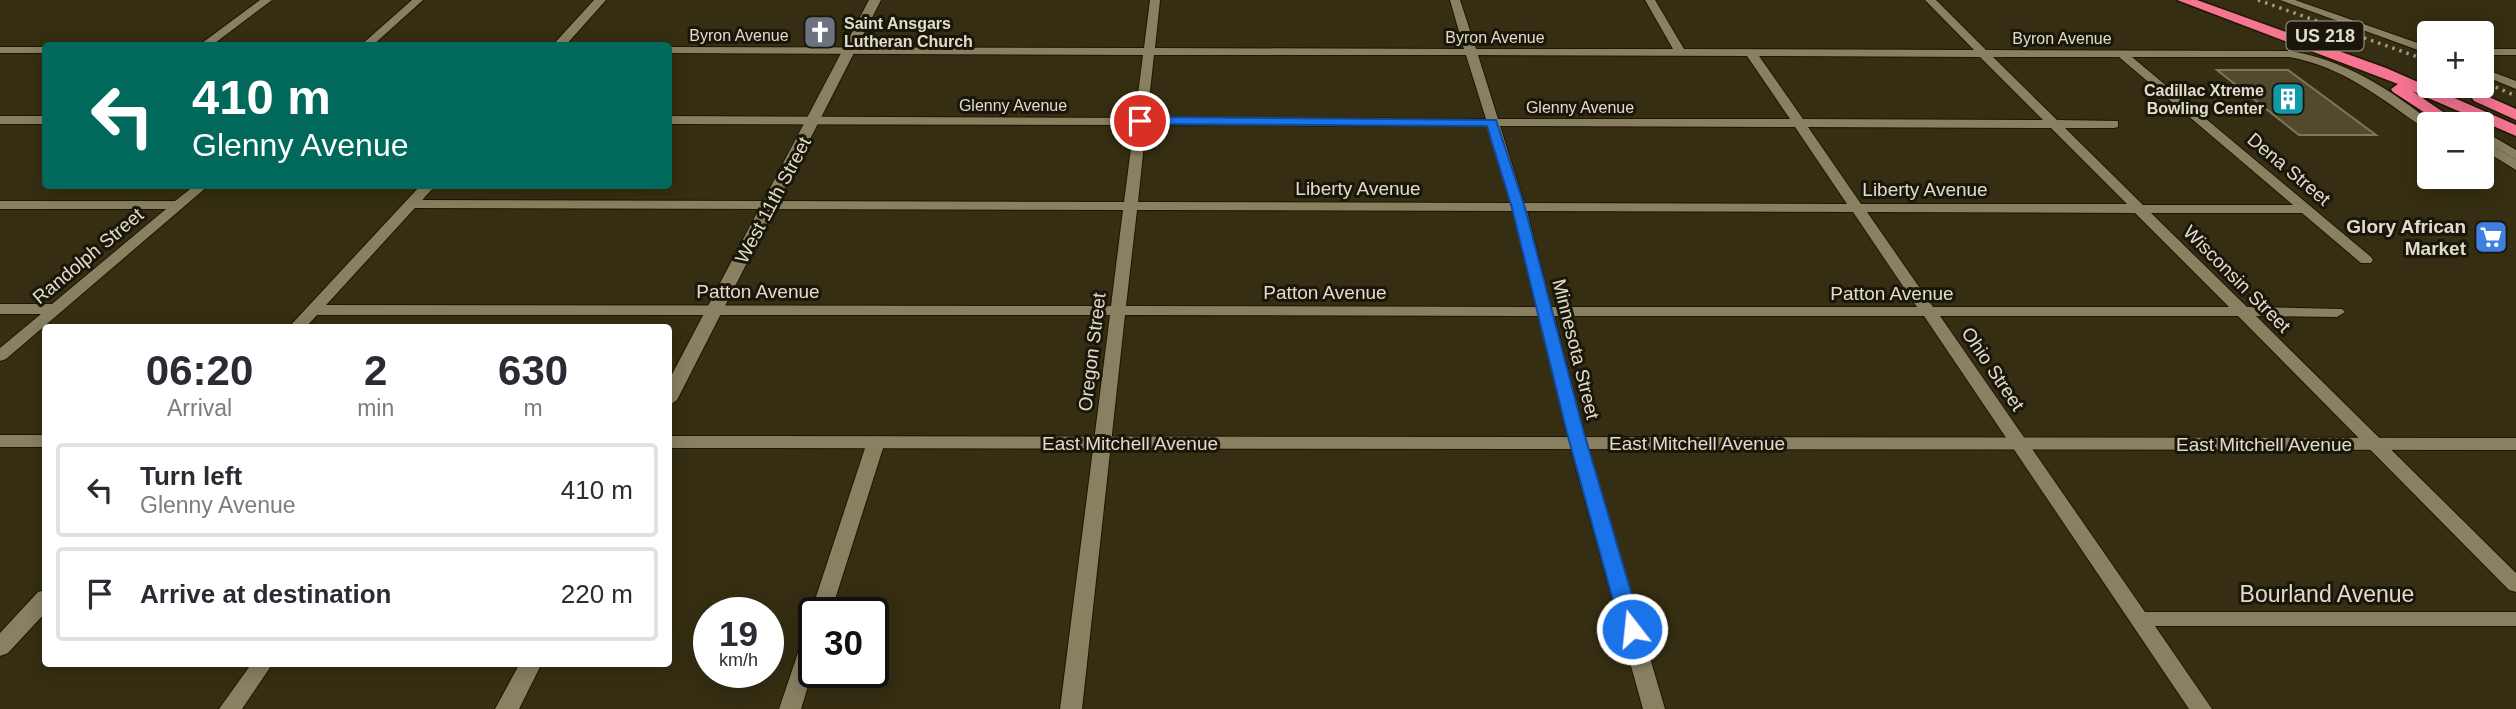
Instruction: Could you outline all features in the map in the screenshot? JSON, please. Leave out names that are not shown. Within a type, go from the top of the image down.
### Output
[{"type":"highway","name":"US 218","points":[[2184,0],[2381,71],[2516,131]]},
{"type":"highway","name":"US 218","points":[[2219,0],[2339,40],[2417,71]]},
{"type":"highway","points":[[2237,18],[2366,72],[2435,112]]},
{"type":"highway","points":[[2479,98],[2516,114]]},
{"type":"street","points":[[208,42],[267,0]]},
{"type":"street","points":[[370,42],[418,0]]},
{"type":"street","points":[[562,42],[600,0]]},
{"type":"street","name":"West 11th Street","points":[[672,392],[815,121],[875,0]]},
{"type":"street","name":"Oregon Street","points":[[1070,709],[1155,0]]},
{"type":"street","name":"Minnesota Street","points":[[1455,0],[1519,208],[1578,443],[1654,709]]},
{"type":"street","points":[[1650,0],[1681,53]]},
{"type":"street","name":"Wisconsin Street","points":[[1930,0],[2516,585]]},
{"type":"street","points":[[2286,0],[2417,47]]},
{"type":"street","points":[[0,50],[42,50]]},
{"type":"street","name":"Byron Avenue","points":[[672,50],[2289,54],[2321,60],[2348,72],[2417,118]]},
{"type":"street","points":[[2494,52],[2516,52]]},
{"type":"street","name":"Ohio Street","points":[[1751,53],[2201,709]]},
{"type":"street","name":"Dena Street","points":[[2122,54],[2366,260]]},
{"type":"street","points":[[2494,76],[2516,85]]},
{"type":"street","points":[[0,120],[42,120]]},
{"type":"street","name":"Glenny Avenue","points":[[672,120],[2114,124]]},
{"type":"street","points":[[2494,142],[2516,156]]},
{"type":"street","points":[[2494,152],[2516,166]]},
{"type":"street","name":"Randolph Street","points":[[0,356],[197,189]]},
{"type":"street","points":[[300,324],[425,189]]},
{"type":"street","name":"Liberty Avenue","points":[[411,204],[2306,209]]},
{"type":"street","points":[[0,205],[178,205]]},
{"type":"street","points":[[0,309],[55,309]]},
{"type":"street","name":"Patton Avenue","points":[[313,310],[2337,312]]},
{"type":"street","points":[[0,441],[42,441]]},
{"type":"street","name":"East Mitchell Avenue","points":[[672,442],[2516,444]]},
{"type":"street","points":[[826,597],[876,442]]},
{"type":"street","points":[[0,647],[42,602]]},
{"type":"street","name":"Bourland Avenue","points":[[2139,619],[2516,619]]},
{"type":"street","points":[[230,709],[260,667]]},
{"type":"street","points":[[507,709],[529,667]]},
{"type":"street","points":[[790,709],[798,684]]},
{"type":"building","name":"Cadillac Xtreme Bowling Center","points":[[2217,70],[2288,70],[2376,135],[2299,135]]},
{"type":"railway","points":[[2258,0],[2417,57]]},
{"type":"railway","points":[[2494,86],[2516,96]]},
{"type":"place","name":"Saint Ansgars Lutheran Church","points":[[820,32]]},
{"type":"place","name":"Cadillac Xtreme Bowling Center","points":[[2288,99]]},
{"type":"place","name":"Glory African Market","points":[[2491,237]]},
{"type":"route","points":[[1140,121],[1492,122],[1519,208],[1576,433],[1632,629]]}]
